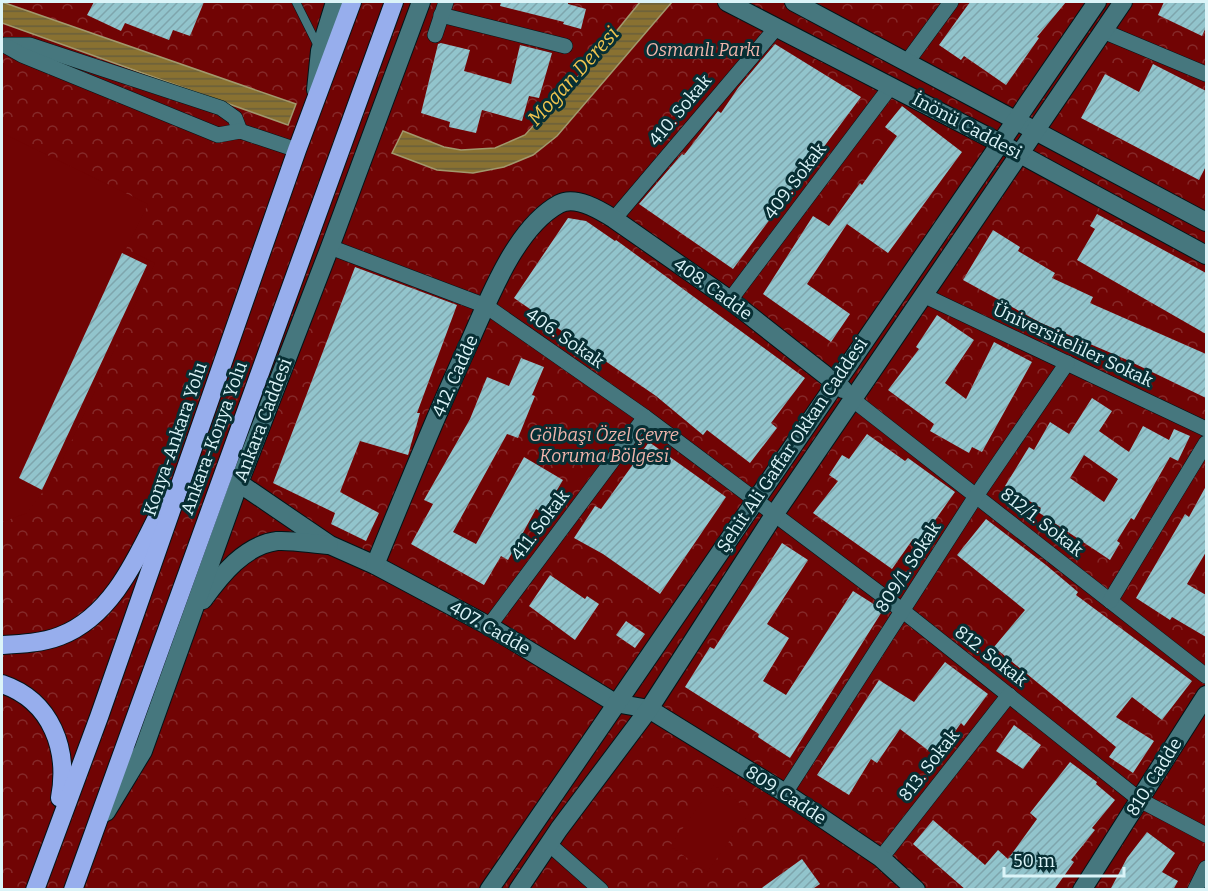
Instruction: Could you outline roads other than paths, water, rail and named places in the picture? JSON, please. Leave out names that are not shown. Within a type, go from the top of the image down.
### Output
[{"type":"highway","name":"Konya-Ankara Yolu","points":[[35,890],[197,442],[315,99],[352,2]]},
{"type":"highway","name":"Ankara-Konya Yolu","points":[[74,890],[394,2]]},
{"type":"highway","points":[[2,645],[58,637],[80,627],[98,612],[115,592],[136,556],[197,442]]},
{"type":"highway","points":[[2,684],[23,694],[37,705],[49,719],[62,753],[64,776],[50,850]]},
{"type":"street","points":[[315,99],[320,51],[335,2]]},
{"type":"street","name":"Ankara Caddesi","points":[[94,832],[143,751],[239,483],[421,2]]},
{"type":"street","name":"İnönü Caddesi","points":[[727,2],[998,142],[1206,255]]},
{"type":"street","points":[[794,2],[1206,222]]},
{"type":"street","points":[[908,62],[951,2]]},
{"type":"street","name":"Şehit Ali Gaffar Okkan Caddesi","points":[[489,890],[998,142],[1096,2]]},
{"type":"street","name":"Şehit Ali Gaffar Okkan Caddesi","points":[[518,890],[549,844],[649,710],[774,515],[1123,2]]},
{"type":"street","points":[[435,35],[444,8],[565,46]]},
{"type":"street","name":"410. Sokak","points":[[614,219],[777,27]]},
{"type":"street","points":[[1103,31],[1206,74]]},
{"type":"street","points":[[4,45],[20,43],[30,45],[221,108],[235,118],[240,131]]},
{"type":"street","points":[[4,45],[22,55],[218,135],[240,131],[297,150]]},
{"type":"street","name":"409. Sokak","points":[[730,300],[891,86]]},
{"type":"street","name":"408. Cadde","points":[[561,203],[576,202],[600,210],[614,219],[730,300],[836,381],[852,399]]},
{"type":"street","name":"412. Cadde","points":[[375,565],[436,417],[486,306],[528,232],[561,203]]},
{"type":"street","name":"406. Sokak","points":[[330,247],[486,306],[645,417],[755,501]]},
{"type":"street","name":"Üniversiteliler Sokak","points":[[923,296],[1206,429]]},
{"type":"street","name":"809/1. Sokak","points":[[786,793],[976,496],[1067,363]]},
{"type":"street","name":"812/1. Sokak","points":[[852,399],[1206,676]]},
{"type":"street","name":"411. Sokak","points":[[489,626],[645,417]]},
{"type":"street","points":[[1110,600],[1206,443]]},
{"type":"street","points":[[239,483],[330,545]]},
{"type":"street","name":"812. Sokak","points":[[755,501],[903,611],[1140,800],[1206,835]]},
{"type":"street","points":[[191,616],[222,576],[249,552],[265,544],[279,541],[330,545]]},
{"type":"street","name":"407. Cadde","points":[[330,545],[375,565],[489,626],[615,703],[649,710]]},
{"type":"street","name":"813. Sokak","points":[[881,858],[1009,695]]},
{"type":"street","name":"810. Cadde","points":[[1082,890],[1206,695]]},
{"type":"street","name":"809. Cadde","points":[[649,710],[786,793],[881,858],[916,890]]},
{"type":"street","points":[[549,844],[601,890]]},
{"type":"street","points":[[1194,890],[1206,868]]},
{"type":"lane","points":[[296,2],[320,51]]},
{"type":"park label","name":"Osmanlı Parkı","points":[[703,50]]},
{"type":"park label","name":"Gölbaşı Özel Çevre Koruma Bölgesi","points":[[604,445]]},
{"type":"water label","name":"Mogan Deresi","points":[[573,76]]}]
